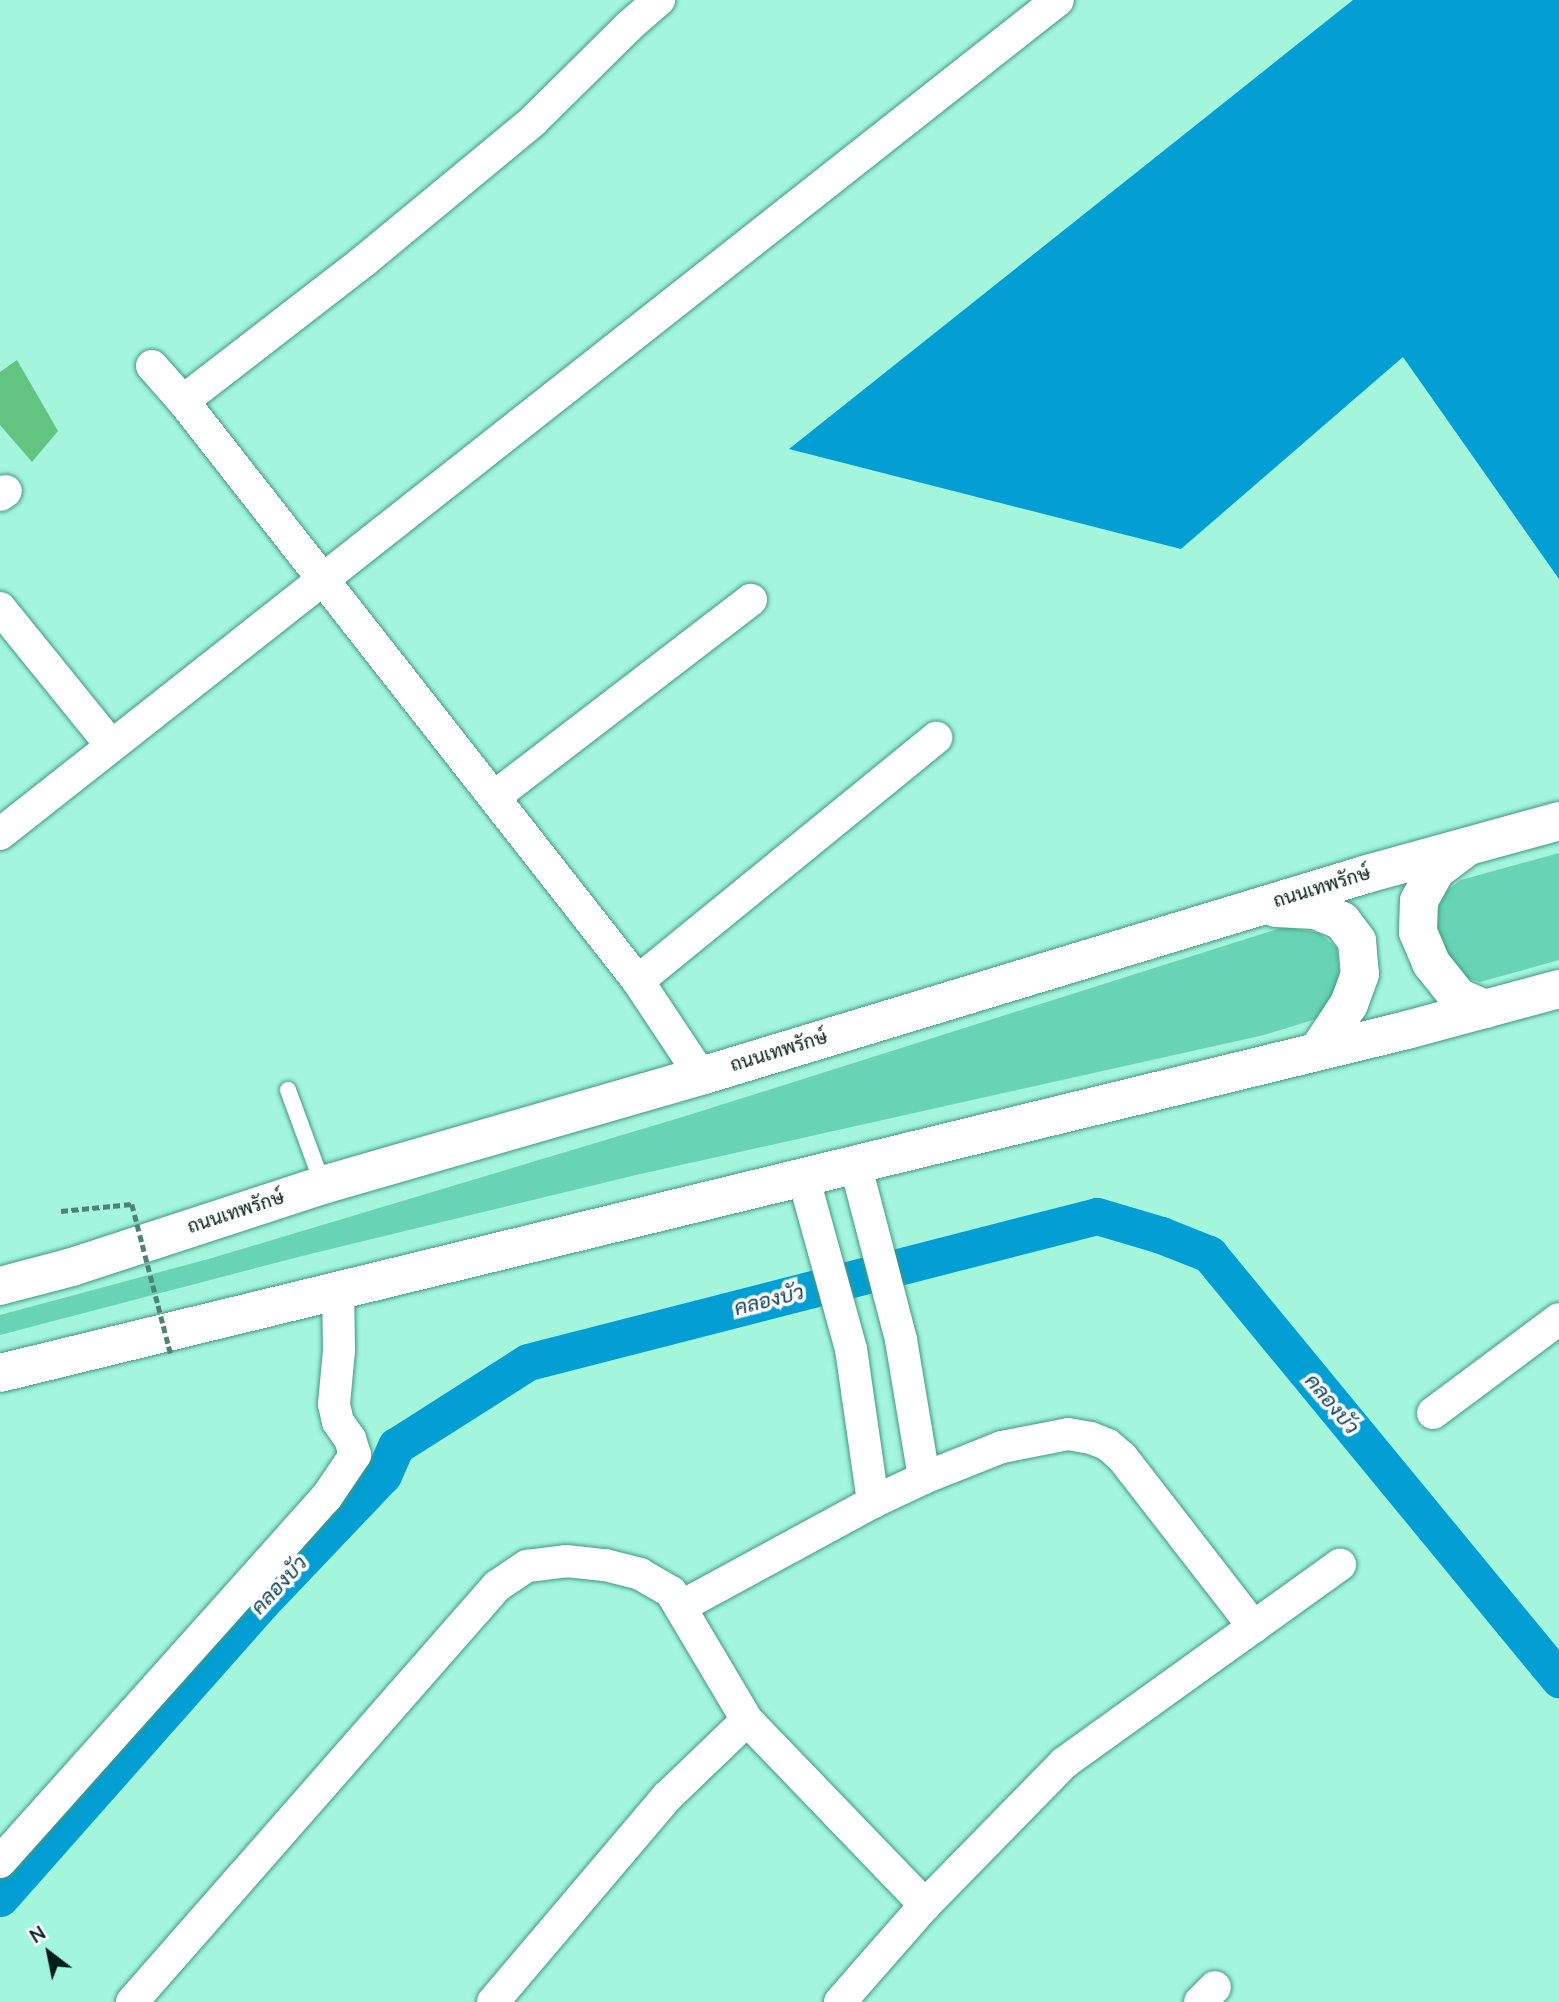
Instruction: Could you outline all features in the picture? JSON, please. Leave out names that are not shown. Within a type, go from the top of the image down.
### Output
[{"type":"main road","name":"ถนนเทพรักษ์","points":[[0,1286],[72,1267],[323,1185],[701,1076],[1260,907],[1559,821]]},
{"type":"main road","points":[[1467,847],[1436,870],[1419,901],[1418,933],[1431,963],[1458,997],[1485,1009]]},
{"type":"main road","points":[[1260,907],[1315,910],[1342,921],[1357,941],[1360,974],[1349,1004],[1318,1051]]},
{"type":"main road","points":[[0,1373],[338,1288],[1318,1051],[1559,989]]},
{"type":"street","points":[[183,401],[365,261],[533,121],[659,0]]},
{"type":"street","points":[[0,834],[1058,0]]},
{"type":"street","points":[[152,366],[183,401],[325,580],[638,981],[701,1076]]},
{"type":"street","points":[[494,797],[751,600]]},
{"type":"street","points":[[0,608],[111,746]]},
{"type":"street","points":[[638,981],[936,737]]},
{"type":"street","points":[[855,1163],[901,1340],[924,1478]]},
{"type":"street","points":[[803,1176],[851,1349],[873,1502]]},
{"type":"street","points":[[0,1862],[326,1498],[355,1455],[350,1439],[338,1422],[334,1404],[339,1350],[338,1288]]},
{"type":"street","points":[[1433,1413],[1559,1319]]},
{"type":"street","points":[[680,1607],[873,1502],[924,1478],[1002,1447],[1068,1434],[1091,1438],[1108,1445],[1122,1457],[1254,1627]]},
{"type":"street","points":[[132,2002],[497,1586],[527,1566],[566,1561],[605,1565],[640,1574],[671,1591],[747,1720],[925,1905]]},
{"type":"street","points":[[840,2002],[925,1905],[1064,1763],[1340,1565]]},
{"type":"street","points":[[493,2002],[667,1797],[747,1720]]},
{"type":"lane","points":[[288,1090],[323,1185]]},
{"type":"path","points":[[61,1211],[132,1204],[171,1355]]},
{"type":"green space","points":[[1559,853],[1559,960],[1480,982],[1456,974],[1432,919],[1442,894],[1461,880]]},
{"type":"green space","points":[[1284,927],[1319,933],[1337,948],[1341,994],[1316,1019],[1264,1035],[636,1175],[302,1256],[0,1335],[0,1315],[212,1258],[689,1115]]},
{"type":"water","points":[[1353,0],[1559,0],[1559,579],[1403,357],[1181,549],[789,449]]},
{"type":"building","points":[[17,360],[58,431],[32,462],[0,425],[0,372]]},
{"type":"waterway","name":"คลองบัว","points":[[0,1898],[261,1603],[383,1475],[396,1446],[528,1362],[1097,1216],[1161,1235],[1209,1254],[1559,1679]]}]
